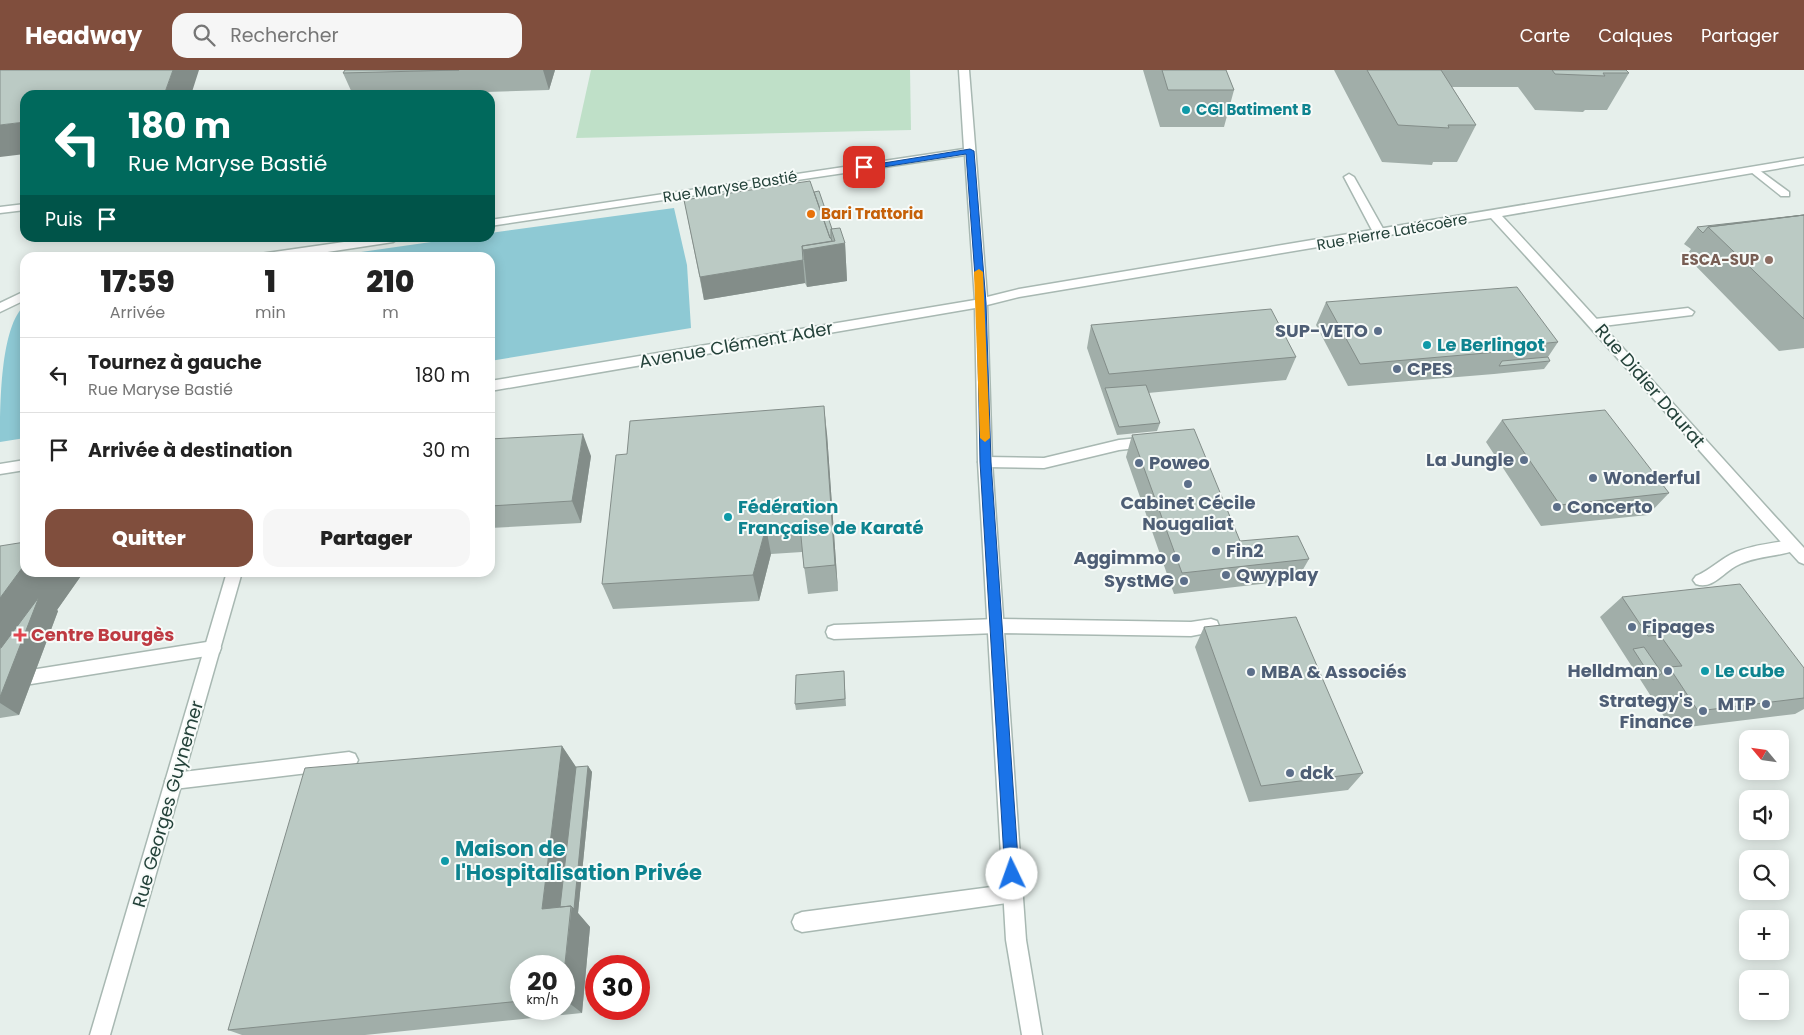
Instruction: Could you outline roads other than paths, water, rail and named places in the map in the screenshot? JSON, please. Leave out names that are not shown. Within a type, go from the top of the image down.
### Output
[{"type":"street","points":[[964,70],[981,303],[985,462],[1016,940],[1032,1035]]},
{"type":"street","name":"Rue Maryse Bastié","points":[[495,222],[970,151]]},
{"type":"street","name":"Rue Pierre Latécoère","points":[[981,303],[1019,293],[1494,215],[1804,161]]},
{"type":"street","points":[[1754,170],[1785,194]]},
{"type":"street","points":[[1349,177],[1380,234]]},
{"type":"street","points":[[0,210],[20,208]]},
{"type":"street","name":"Rue Didier Daurat","points":[[1494,215],[1595,323],[1791,546],[1804,558]]},
{"type":"street","points":[[300,252],[366,242]]},
{"type":"street","points":[[0,308],[20,298]]},
{"type":"street","name":"Avenue Clément Ader","points":[[495,385],[981,303]]},
{"type":"street","points":[[1595,323],[1688,312]]},
{"type":"street","points":[[985,462],[1044,463],[1120,445],[1163,440]]},
{"type":"street","points":[[0,469],[20,466]]},
{"type":"street","points":[[1700,580],[1715,574],[1726,564],[1741,556],[1791,546]]},
{"type":"street","name":"Rue Georges Guynemer","points":[[100,1035],[234,577]]},
{"type":"street","points":[[834,632],[997,626],[1191,629],[1211,626]]},
{"type":"street","points":[[1,682],[213,648]]},
{"type":"street","points":[[174,781],[349,760]]},
{"type":"street","points":[[802,922],[1014,893]]},
{"type":"water","points":[[674,208],[687,265],[691,328],[495,360],[495,252],[361,252],[431,242],[495,242],[495,232]]},
{"type":"water","points":[[20,311],[20,439],[0,442],[3,368],[6,348]]},
{"type":"place","name":"CGI Batiment B","points":[[1186,110]]},
{"type":"place","name":"Bari Trattoria","points":[[811,214]]},
{"type":"place","name":"ESCA-SUP","points":[[1769,260]]},
{"type":"place","name":"SUP-VETO","points":[[1378,331]]},
{"type":"place","name":"Le Berlingot","points":[[1427,345]]},
{"type":"place","name":"CPES","points":[[1397,369]]},
{"type":"place","name":"La Jungle","points":[[1524,460]]},
{"type":"place","name":"Poweo","points":[[1139,463]]},
{"type":"place","name":"Wonderful","points":[[1593,478]]},
{"type":"place","name":"Cabinet Cécile Nougaliat","points":[[1188,484]]},
{"type":"place","name":"Concerto","points":[[1557,507]]},
{"type":"place","name":"Fédération Française de Karaté","points":[[728,517]]},
{"type":"place","name":"Fin2","points":[[1216,551]]},
{"type":"place","name":"Aggimmo","points":[[1176,558]]},
{"type":"place","name":"Qwyplay","points":[[1226,575]]},
{"type":"place","name":"SystMG","points":[[1184,581]]},
{"type":"place","name":"Fipages","points":[[1632,627]]},
{"type":"place","name":"Centre Bourgès","points":[[20,635]]},
{"type":"place","name":"Helldman","points":[[1668,671]]},
{"type":"place","name":"Le cube","points":[[1705,671]]},
{"type":"place","name":"MBA & Associés","points":[[1251,672]]},
{"type":"place","name":"MTP","points":[[1766,704]]},
{"type":"place","name":"Strategy's Finance","points":[[1703,711]]},
{"type":"place","name":"dck","points":[[1290,773]]},
{"type":"place","name":"Maison de l'Hospitalisation Privée","points":[[445,861]]}]
